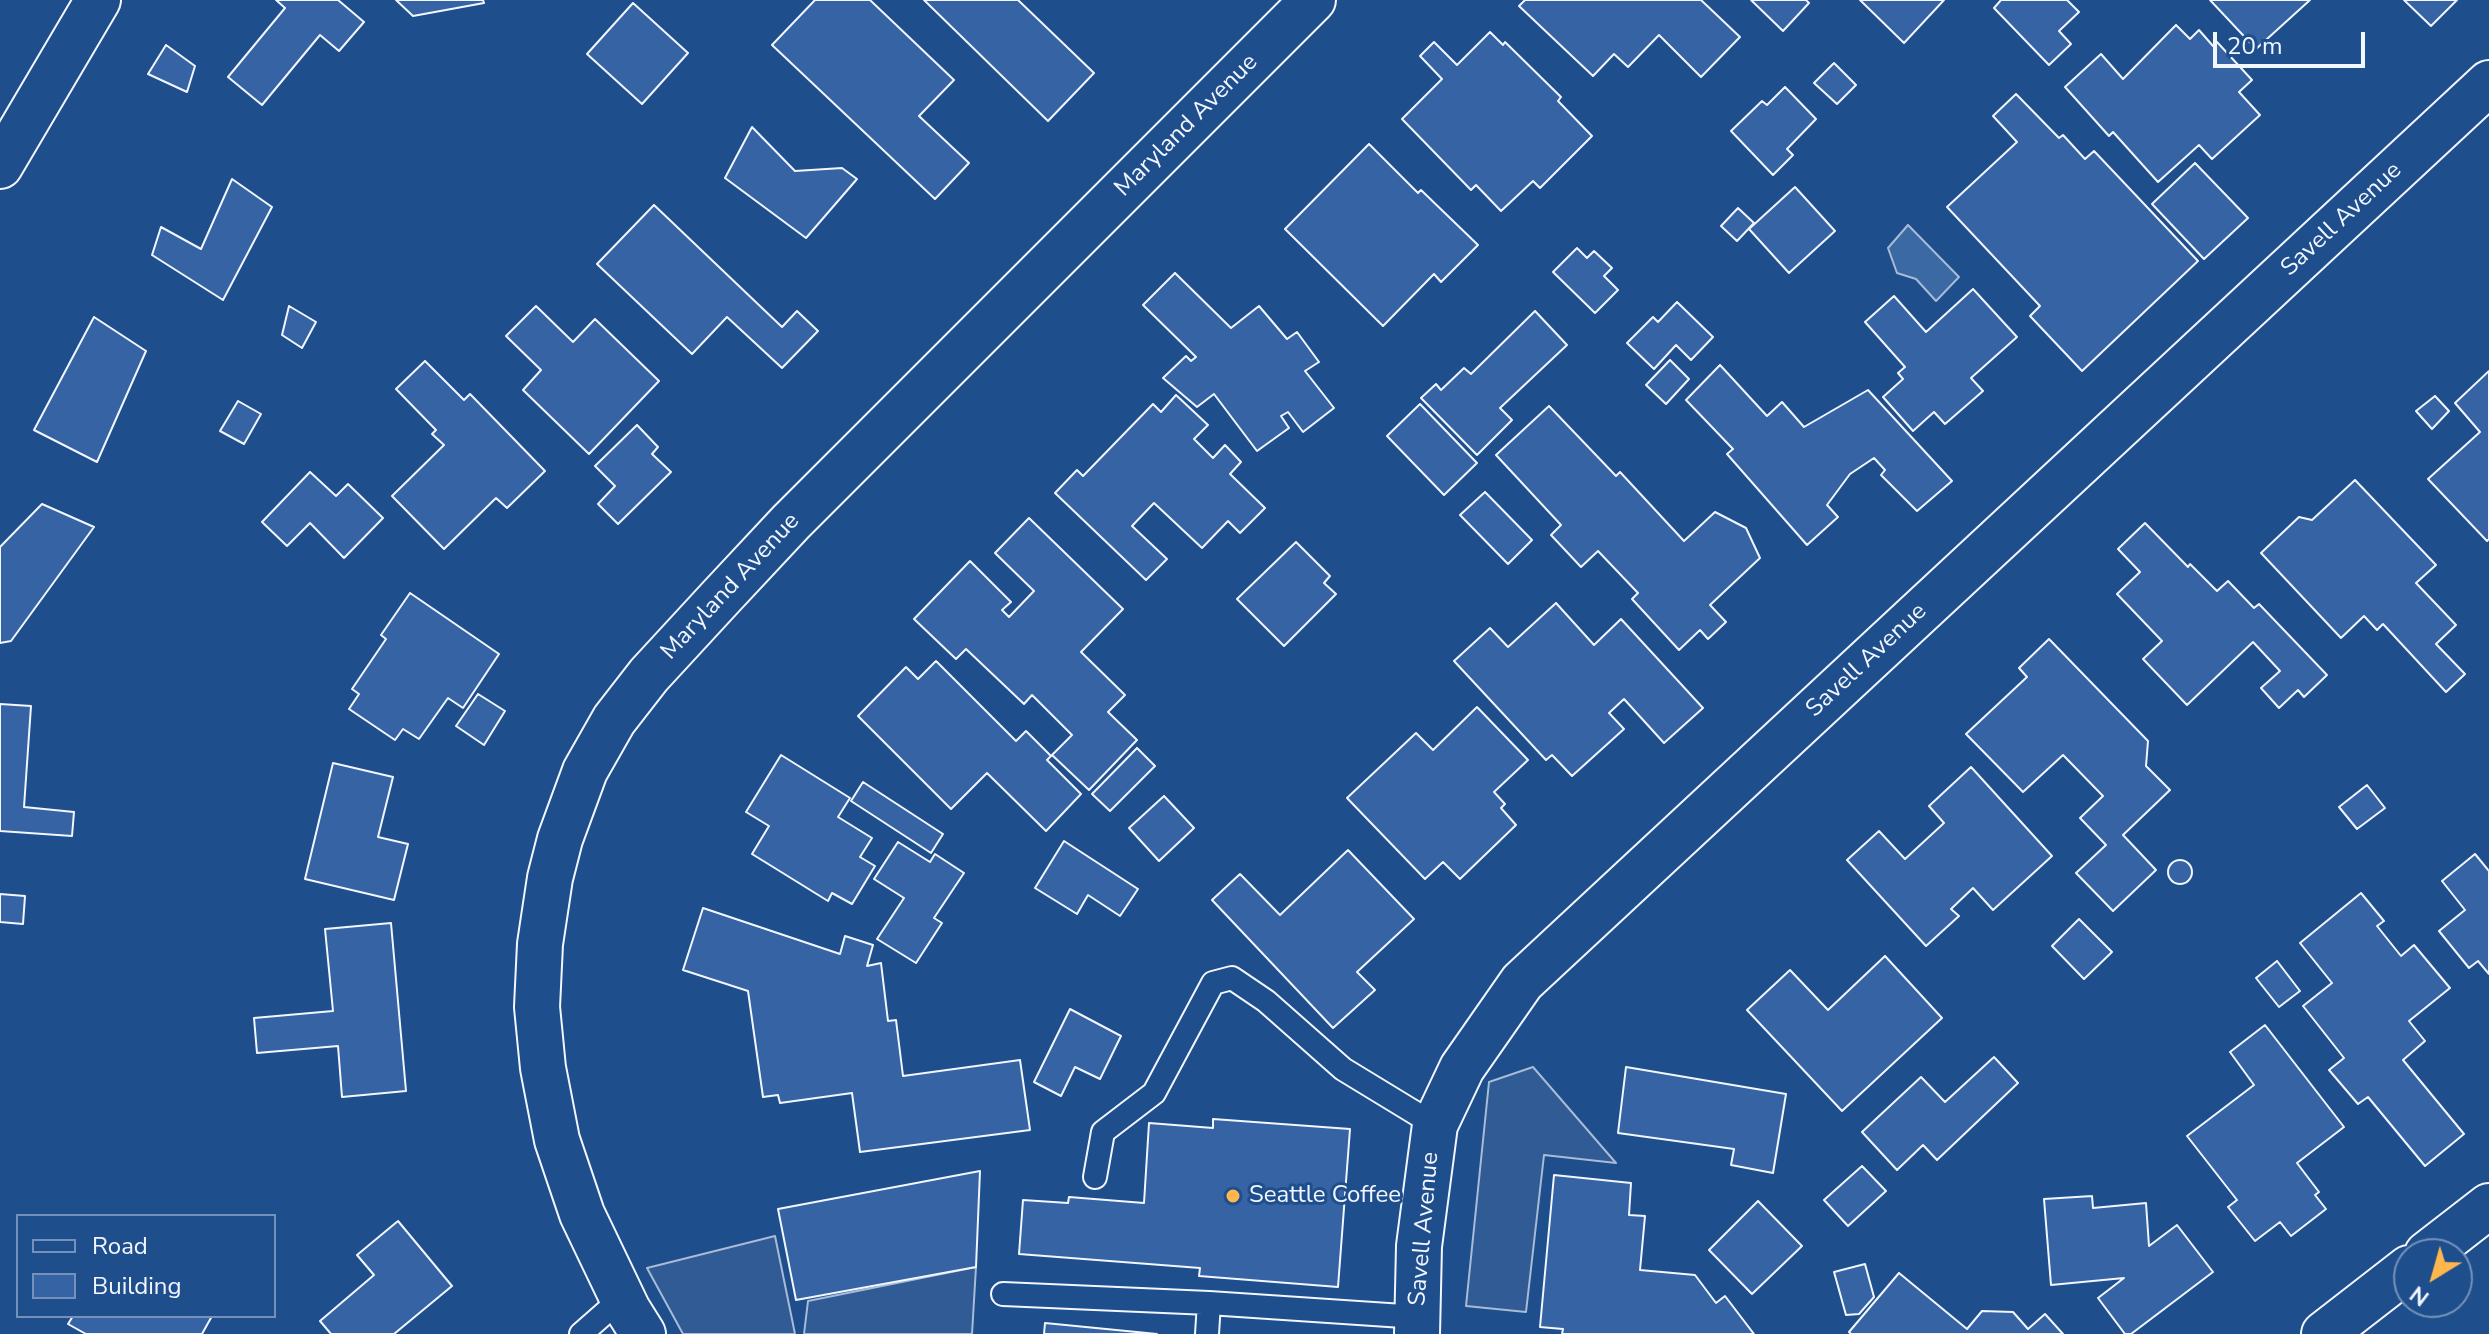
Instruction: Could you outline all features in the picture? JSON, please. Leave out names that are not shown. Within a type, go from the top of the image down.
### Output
[{"type":"street","points":[[0,166],[98,0]]},
{"type":"street","name":"Maryland Avenue","points":[[633,1316],[582,1214],[557,1140],[543,1068],[537,1007],[540,944],[550,878],[560,839],[585,771],[614,720],[640,686],[791,522],[1313,0]]},
{"type":"street","name":"Savell Avenue","points":[[1417,1326],[1419,1246],[1435,1125],[1462,1068],[1522,982],[2489,83]]},
{"type":"street","points":[[2448,1238],[2489,1206]]},
{"type":"street","points":[[2324,1334],[2393,1280]]},
{"type":"lane","points":[[1095,1177],[1103,1132],[1154,1093],[1213,983],[1232,978],[1266,1001],[1343,1069],[1435,1125]]},
{"type":"lane","points":[[1003,1294],[1209,1303],[1417,1326]]},
{"type":"lane","points":[[1207,1334],[1209,1303]]},
{"type":"lane","points":[[581,1334],[633,1316]]},
{"type":"shaded area","points":[[1908,225],[1959,277],[1936,301],[1916,279],[1897,273],[1888,248]]},
{"type":"shaded area","points":[[1533,1067],[1616,1163],[1544,1155],[1526,1312],[1466,1306],[1489,1082]]},
{"type":"shaded area","points":[[775,1236],[795,1334],[683,1334],[647,1268]]},
{"type":"shaded area","points":[[976,1267],[972,1334],[804,1334],[808,1301]]},
{"type":"building","points":[[276,0],[338,0],[364,22],[339,51],[320,35],[262,105],[228,77],[285,8]]},
{"type":"building","points":[[396,0],[483,0],[484,3],[413,16]]},
{"type":"building","points":[[815,0],[870,0],[954,80],[919,116],[969,163],[935,199],[772,45]]},
{"type":"building","points":[[924,0],[1018,0],[1094,73],[1048,121]]},
{"type":"building","points":[[1525,0],[1701,0],[1740,37],[1701,77],[1659,35],[1628,67],[1614,54],[1593,76],[1519,6]]},
{"type":"building","points":[[1751,0],[1806,0],[1809,3],[1783,31]]},
{"type":"building","points":[[1860,0],[1944,0],[1904,43]]},
{"type":"building","points":[[2001,0],[2067,0],[2079,12],[2059,31],[2071,44],[2049,65],[1994,8]]},
{"type":"building","points":[[2210,0],[2310,0],[2256,49]]},
{"type":"building","points":[[2404,0],[2457,0],[2431,26]]},
{"type":"building","points":[[633,3],[688,53],[642,104],[587,54]]},
{"type":"building","points":[[2176,25],[2190,39],[2199,30],[2213,46],[2217,42],[2252,80],[2239,92],[2260,115],[2212,159],[2199,145],[2158,182],[2113,132],[2109,136],[2065,87],[2101,54],[2123,79]]},
{"type":"building","points":[[1490,32],[1503,45],[1505,42],[1561,97],[1558,101],[1592,136],[1540,188],[1533,181],[1501,211],[1476,185],[1471,190],[1402,119],[1442,79],[1420,56],[1434,42],[1457,65]]},
{"type":"building","points":[[166,45],[195,66],[187,92],[148,74]]},
{"type":"building","points":[[1834,63],[1856,85],[1837,104],[1814,83]]},
{"type":"building","points":[[1785,87],[1816,119],[1787,149],[1793,155],[1773,175],[1731,131],[1762,101],[1767,105]]},
{"type":"building","points":[[2016,94],[2059,138],[2063,135],[2085,159],[2094,151],[2198,261],[2082,371],[2030,316],[2040,306],[1947,207],[2017,142],[1993,116]]},
{"type":"building","points":[[752,127],[795,171],[842,168],[857,179],[806,238],[725,178]]},
{"type":"building","points":[[1369,144],[1418,193],[1421,190],[1478,245],[1441,282],[1434,274],[1383,326],[1285,229]]},
{"type":"building","points":[[2195,163],[2248,218],[2204,259],[2152,204]]},
{"type":"building","points":[[232,179],[272,207],[223,300],[152,255],[161,227],[201,249]]},
{"type":"building","points":[[1795,187],[1835,231],[1789,273],[1749,229]]},
{"type":"building","points":[[654,205],[782,327],[797,311],[818,331],[782,368],[727,317],[692,354],[597,264]]},
{"type":"building","points":[[1738,208],[1754,223],[1737,241],[1721,226]]},
{"type":"building","points":[[1577,248],[1587,258],[1594,251],[1612,268],[1604,276],[1618,290],[1595,313],[1553,272]]},
{"type":"building","points":[[1175,273],[1231,328],[1259,306],[1287,339],[1297,332],[1319,362],[1305,371],[1334,408],[1303,432],[1288,412],[1281,416],[1289,428],[1257,451],[1214,394],[1197,407],[1163,378],[1186,356],[1191,361],[1196,357],[1143,305]]},
{"type":"building","points":[[1973,289],[2017,337],[1971,378],[1983,391],[1945,424],[1934,412],[1913,431],[1883,397],[1903,379],[1898,373],[1905,367],[1865,322],[1894,296],[1926,332]]},
{"type":"building","points":[[1677,302],[1713,337],[1691,360],[1676,345],[1654,369],[1627,343],[1653,317],[1658,322]]},
{"type":"building","points":[[289,306],[316,322],[302,348],[282,335]]},
{"type":"building","points":[[536,306],[573,342],[595,319],[659,381],[589,454],[523,390],[541,370],[506,336]]},
{"type":"building","points":[[1535,311],[1567,345],[1500,408],[1512,420],[1477,455],[1421,398],[1436,384],[1441,390],[1464,368],[1471,374]]},
{"type":"building","points":[[94,317],[146,351],[97,462],[34,430]]},
{"type":"building","points":[[1670,360],[1689,379],[1666,404],[1646,385]]},
{"type":"building","points":[[425,361],[464,400],[470,394],[545,471],[507,508],[496,498],[444,549],[392,496],[444,445],[432,434],[436,430],[396,389]]},
{"type":"building","points":[[1720,365],[1767,416],[1782,402],[1804,427],[1868,390],[1952,481],[1917,511],[1881,475],[1885,470],[1874,458],[1850,474],[1827,505],[1838,517],[1807,545],[1727,454],[1733,449],[1686,400]]},
{"type":"building","points":[[2489,371],[2487,541],[2428,479],[2480,432],[2455,403]]},
{"type":"building","points":[[1176,395],[1208,425],[1194,439],[1213,458],[1225,445],[1241,462],[1230,474],[1265,508],[1240,533],[1228,521],[1202,548],[1154,503],[1132,526],[1167,559],[1146,580],[1055,493],[1077,470],[1083,476],[1153,404],[1161,412]]},
{"type":"building","points":[[2435,396],[2449,411],[2432,429],[2416,411]]},
{"type":"building","points":[[238,401],[261,414],[244,444],[220,431]]},
{"type":"building","points":[[1420,404],[1477,463],[1444,495],[1387,436]]},
{"type":"building","points":[[1549,406],[1616,476],[1620,472],[1684,541],[1715,512],[1746,528],[1760,558],[1710,605],[1726,622],[1708,639],[1700,630],[1679,650],[1632,599],[1638,593],[1598,551],[1581,567],[1551,535],[1561,525],[1496,455]]},
{"type":"building","points":[[637,425],[658,447],[652,454],[671,472],[618,524],[598,504],[615,486],[595,466]]},
{"type":"building","points":[[310,472],[336,496],[348,484],[383,518],[344,558],[310,523],[287,546],[262,522]]},
{"type":"building","points":[[2355,480],[2436,565],[2416,583],[2456,625],[2436,644],[2465,674],[2446,692],[2383,624],[2377,630],[2364,616],[2341,638],[2261,553],[2299,517],[2312,520]]},
{"type":"building","points":[[1485,492],[1532,540],[1508,564],[1460,515]]},
{"type":"building","points":[[42,504],[94,527],[11,641],[0,643],[0,547]]},
{"type":"building","points":[[1029,518],[1123,609],[1081,652],[1125,695],[1108,712],[1137,740],[1089,790],[1052,755],[1072,735],[1032,695],[1024,704],[966,649],[956,659],[914,619],[970,561],[1011,602],[1002,610],[1009,617],[1034,591],[995,553]]},
{"type":"building","points":[[2145,523],[2188,567],[2190,564],[2217,591],[2228,581],[2254,608],[2259,604],[2327,675],[2304,697],[2298,690],[2279,708],[2261,688],[2280,671],[2253,642],[2187,705],[2143,659],[2162,641],[2117,594],[2140,572],[2118,549]]},
{"type":"building","points":[[1296,542],[1330,576],[1324,583],[1336,594],[1284,646],[1237,599]]},
{"type":"building","points":[[410,593],[499,654],[463,708],[448,698],[419,739],[403,729],[395,740],[349,709],[359,694],[352,689],[386,639],[381,635]]},
{"type":"building","points":[[1556,603],[1594,645],[1621,619],[1703,708],[1664,743],[1624,699],[1609,713],[1624,729],[1572,776],[1552,755],[1546,760],[1454,661],[1490,628],[1508,647]]},
{"type":"building","points":[[2049,639],[2148,741],[2146,766],[2170,790],[2123,835],[2156,870],[2113,911],[2076,873],[2106,845],[2080,818],[2103,796],[2063,755],[2023,792],[1966,734],[2027,677],[2019,668]]},
{"type":"building","points":[[936,661],[1016,741],[1026,731],[1051,756],[1047,760],[1081,794],[1046,831],[987,773],[951,809],[858,716],[906,667],[918,679]]},
{"type":"building","points":[[478,694],[505,711],[484,745],[456,726]]},
{"type":"building","points":[[0,704],[31,706],[24,807],[74,812],[72,836],[0,831]]},
{"type":"building","points":[[1477,707],[1528,760],[1494,792],[1505,804],[1501,808],[1516,825],[1460,879],[1443,862],[1425,879],[1347,798],[1416,733],[1433,750]]},
{"type":"building","points":[[1137,748],[1155,766],[1110,811],[1092,794]]},
{"type":"building","points":[[781,755],[850,798],[838,817],[872,838],[860,857],[875,866],[852,904],[832,893],[828,901],[752,854],[769,826],[746,812]]},
{"type":"building","points":[[333,763],[393,777],[378,837],[408,844],[394,900],[305,879]]},
{"type":"building","points":[[1971,767],[2052,856],[1993,910],[1973,888],[1951,909],[1959,916],[1926,946],[1847,860],[1879,831],[1905,859],[1944,823],[1929,806]]},
{"type":"building","points":[[863,782],[943,834],[931,853],[851,801]]},
{"type":"building","points":[[2367,785],[2385,808],[2357,829],[2339,807]]},
{"type":"building","points":[[1164,796],[1194,828],[1159,861],[1129,828]]},
{"type":"building","points":[[1064,841],[1138,889],[1120,916],[1088,895],[1077,914],[1035,888]]},
{"type":"building","points":[[898,842],[930,862],[935,854],[964,873],[934,918],[942,923],[916,963],[877,939],[904,898],[874,879]]},
{"type":"building","points":[[1348,850],[1414,919],[1357,972],[1375,990],[1333,1028],[1212,900],[1240,874],[1280,915]]},
{"type":"building","points":[[2475,854],[2489,871],[2489,974],[2478,961],[2469,968],[2439,931],[2465,910],[2442,881]]},
{"type":"building","points":[[2180,860],[2191,867],[2192,872],[2185,883],[2180,884],[2169,877],[2168,872],[2175,861]]},
{"type":"building","points":[[2361,893],[2384,921],[2377,926],[2401,956],[2414,945],[2450,988],[2409,1021],[2425,1041],[2403,1060],[2464,1134],[2425,1166],[2368,1097],[2358,1104],[2329,1070],[2344,1058],[2303,1006],[2332,983],[2300,943]]},
{"type":"building","points":[[0,894],[25,896],[23,924],[0,922]]},
{"type":"building","points":[[703,908],[840,954],[845,936],[873,945],[867,966],[881,963],[888,1021],[896,1020],[903,1076],[1020,1060],[1030,1130],[860,1152],[852,1093],[780,1103],[778,1095],[763,1097],[748,991],[683,970]]},
{"type":"building","points":[[2079,919],[2112,952],[2084,979],[2052,946]]},
{"type":"building","points":[[391,923],[406,1091],[342,1097],[338,1046],[257,1053],[254,1018],[333,1011],[325,929]]},
{"type":"building","points":[[1885,956],[1942,1018],[1842,1111],[1747,1010],[1790,970],[1828,1010]]},
{"type":"building","points":[[2277,961],[2300,991],[2279,1007],[2256,978]]},
{"type":"building","points":[[1070,1009],[1121,1036],[1100,1079],[1075,1067],[1061,1096],[1034,1082]]},
{"type":"building","points":[[2265,1025],[2344,1127],[2297,1163],[2319,1192],[2315,1195],[2326,1209],[2291,1236],[2280,1222],[2255,1241],[2228,1207],[2237,1200],[2187,1136],[2254,1085],[2230,1052]]},
{"type":"building","points":[[1994,1057],[2018,1083],[1937,1160],[1923,1145],[1897,1170],[1862,1132],[1921,1077],[1945,1102]]},
{"type":"building","points":[[1626,1067],[1786,1094],[1773,1173],[1731,1165],[1734,1149],[1618,1133]]},
{"type":"building","points":[[1213,1119],[1350,1129],[1338,1287],[1199,1276],[1200,1268],[1019,1254],[1023,1200],[1068,1203],[1069,1197],[1144,1203],[1149,1123],[1213,1128]]},
{"type":"building","points":[[1862,1166],[1886,1191],[1848,1226],[1824,1200]]},
{"type":"building","points":[[980,1171],[976,1267],[796,1300],[778,1209]]},
{"type":"building","points":[[1554,1175],[1631,1183],[1629,1215],[1645,1216],[1640,1270],[1695,1275],[1716,1303],[1725,1296],[1754,1334],[1562,1334],[1563,1329],[1540,1327]]},
{"type":"building","points":[[2092,1196],[2093,1208],[2146,1203],[2149,1246],[2177,1225],[2213,1272],[2131,1334],[2125,1334],[2098,1298],[2124,1278],[2051,1285],[2044,1199]]},
{"type":"building","points":[[1758,1201],[1802,1246],[1752,1294],[1709,1250]]},
{"type":"building","points":[[398,1221],[452,1286],[394,1334],[331,1334],[320,1321],[374,1275],[357,1255]]},
{"type":"building","points":[[1865,1264],[1874,1297],[1859,1314],[1846,1315],[1834,1272]]},
{"type":"building","points":[[1899,1273],[1967,1329],[1982,1311],[2013,1312],[2028,1329],[2045,1314],[2063,1334],[1851,1334],[1849,1332]]},
{"type":"building","points":[[72,1318],[211,1318],[202,1334],[86,1334],[68,1324]]},
{"type":"building","points":[[1045,1323],[1157,1334],[1044,1334]]},
{"type":"place","name":"Seattle Coffee","points":[[1233,1196]]}]
